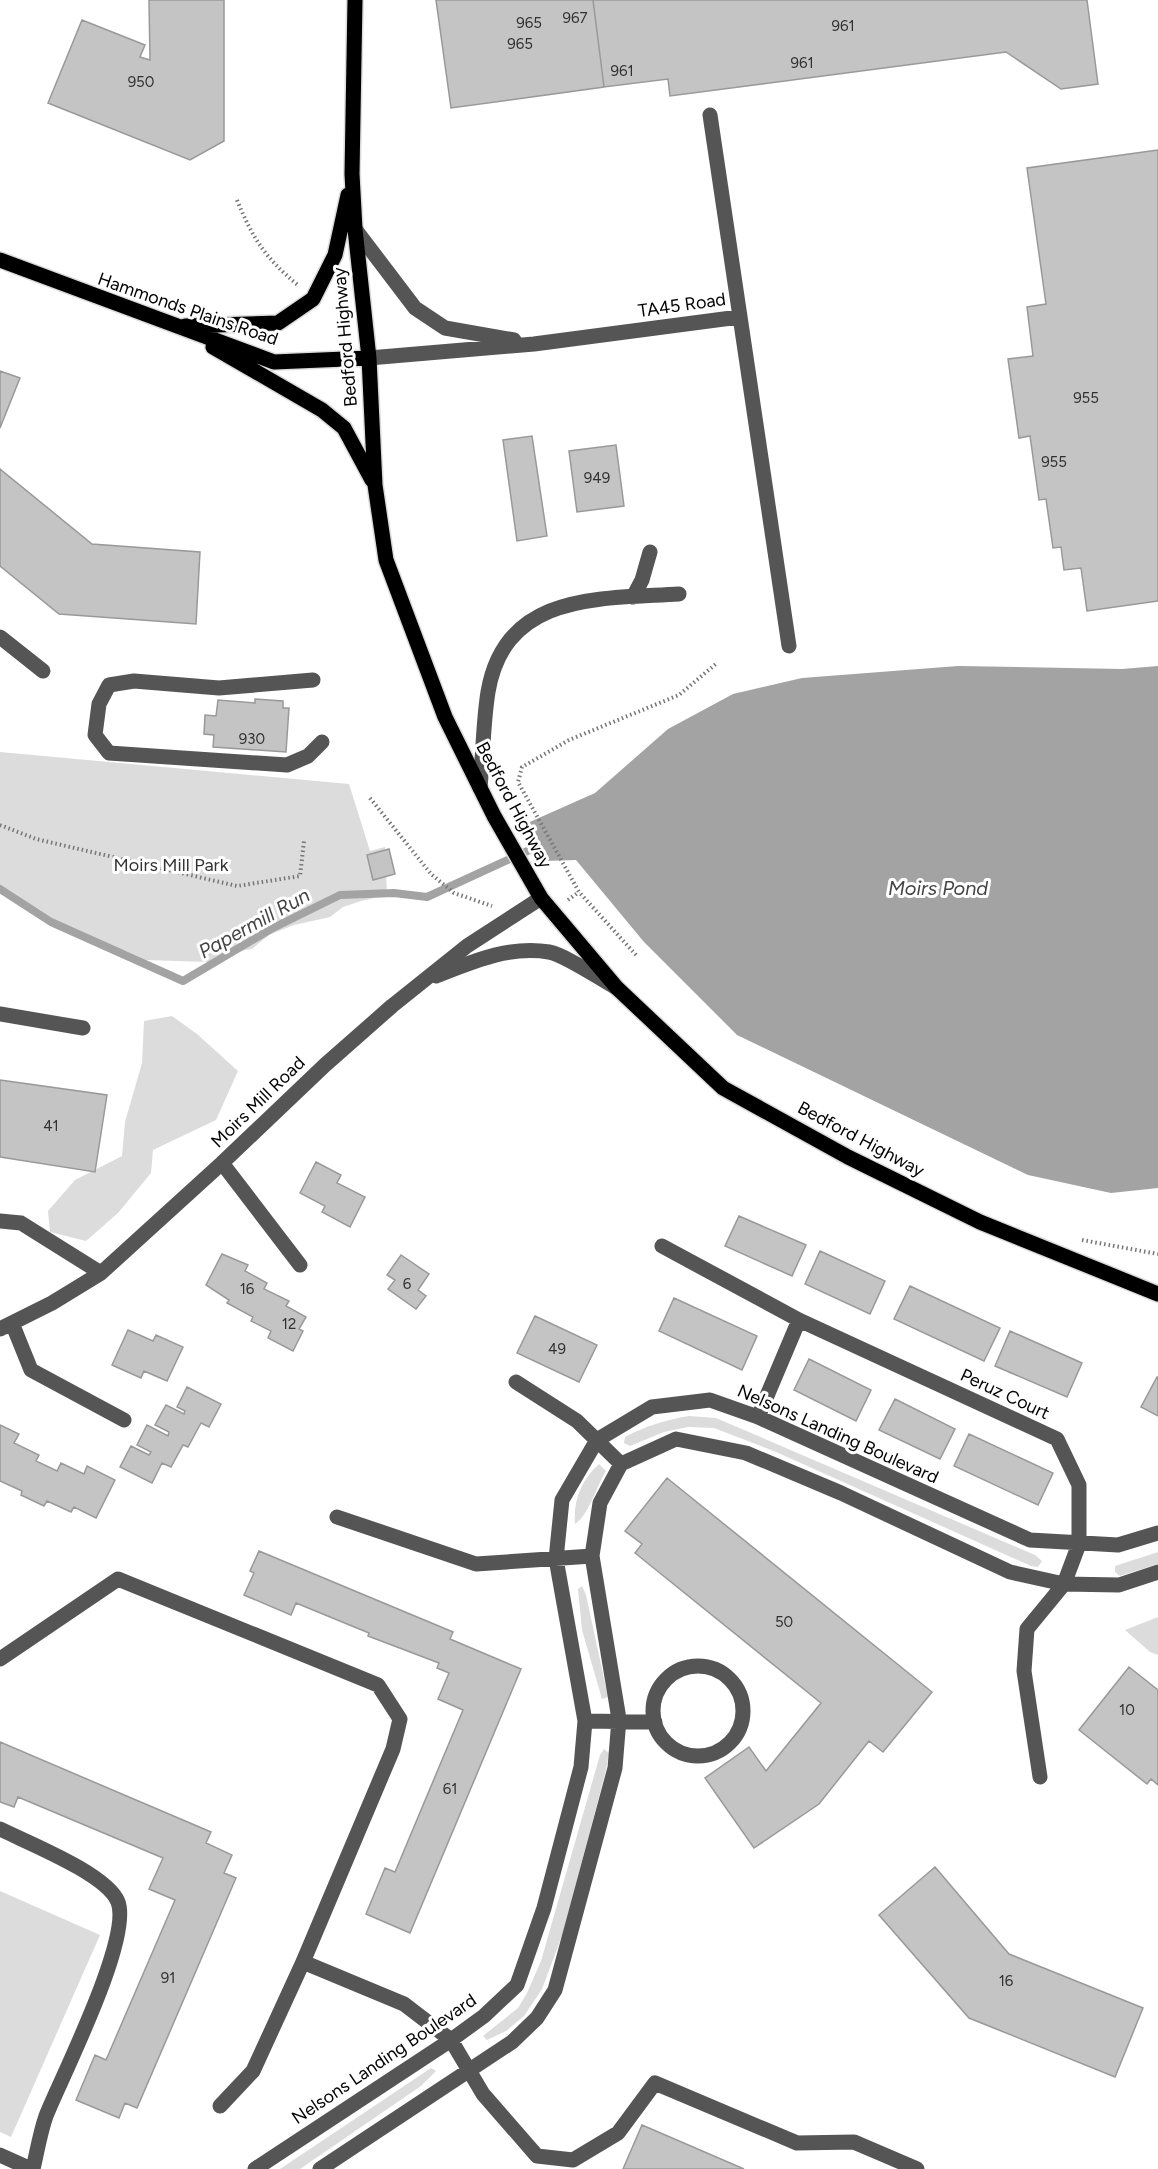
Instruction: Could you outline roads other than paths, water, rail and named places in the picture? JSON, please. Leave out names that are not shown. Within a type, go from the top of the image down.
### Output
[{"type":"main road","name":"Bedford Highway","points":[[355,0],[352,174],[355,229],[369,358],[375,485],[386,560],[445,717],[494,816],[541,898],[617,988],[723,1088],[848,1157],[980,1222],[1158,1294]]},
{"type":"main road","points":[[177,326],[278,323],[313,298],[335,255],[352,174]]},
{"type":"main road","name":"Hammonds Plains Road","points":[[0,260],[274,362],[369,358]]},
{"type":"main road","points":[[177,326],[322,410],[344,428],[375,485]]},
{"type":"street","points":[[710,115],[740,317]]},
{"type":"street","points":[[355,229],[415,308],[445,328],[534,344]]},
{"type":"street","name":"TA45 Road","points":[[369,358],[534,344],[740,317],[789,646]]},
{"type":"street","points":[[633,597],[642,580],[650,552]]},
{"type":"street","points":[[480,788],[489,690],[501,655],[517,632],[533,618],[553,608],[574,603],[679,594]]},
{"type":"street","points":[[0,637],[43,671]]},
{"type":"street","points":[[313,680],[219,688],[134,681],[109,685],[99,704],[95,735],[109,753],[287,765],[308,756],[322,742]]},
{"type":"street","name":"Moirs Mill Road","points":[[6,1326],[52,1304],[101,1273],[222,1163],[324,1065],[420,983],[466,946],[541,898]]},
{"type":"street","points":[[420,983],[481,958],[518,951],[551,952],[617,988]]},
{"type":"street","points":[[0,1014],[83,1028]]},
{"type":"street","points":[[222,1163],[300,1265]]},
{"type":"street","points":[[0,1221],[21,1223],[101,1273]]},
{"type":"street","name":"Peruz Court","points":[[662,1246],[799,1320],[1057,1439],[1079,1485],[1078,1544],[1064,1584]]},
{"type":"street","points":[[758,1417],[799,1320]]},
{"type":"street","points":[[6,1326],[31,1370],[124,1420]]},
{"type":"street","points":[[516,1382],[577,1421],[621,1464]]},
{"type":"street","name":"Nelsons Landing Boulevard","points":[[255,2169],[451,2040],[484,2016],[517,1985],[544,1908],[581,1767],[585,1721],[556,1559],[562,1500],[597,1440],[652,1407],[710,1400],[758,1417],[1030,1540],[1118,1545],[1158,1533]]},
{"type":"street","points":[[326,2167],[512,2042],[537,2018],[555,1990],[615,1768],[619,1719],[592,1556],[600,1503],[621,1464],[676,1439],[747,1453],[841,1493],[1010,1572],[1064,1584],[1119,1585],[1158,1572]]},
{"type":"street","points":[[337,1516],[477,1564],[592,1556]]},
{"type":"street","points":[[0,1659],[118,1579],[378,1685],[400,1719],[393,1749],[303,1962],[253,2071],[220,2106]]},
{"type":"street","points":[[1040,1777],[1024,1671],[1027,1629],[1064,1584]]},
{"type":"street","points":[[705,1666],[720,1671],[740,1692],[744,1706],[740,1728],[727,1746],[714,1753],[699,1756],[684,1754],[671,1747],[661,1736],[655,1722],[653,1707],[657,1693],[665,1680],[684,1668],[705,1666]]},
{"type":"street","points":[[585,1721],[619,1719],[655,1722]]},
{"type":"street","points":[[0,1828],[98,1878],[118,1903],[118,1933],[88,2023],[46,2118],[32,2169],[0,2155]]},
{"type":"street","points":[[303,1962],[404,2004],[451,2040],[483,2094],[537,2156],[573,2160],[618,2133],[655,2083],[797,2143],[854,2142],[917,2169]]},
{"type":"water","name":"Moirs Pond","points":[[958,666],[1122,669],[1158,666],[1158,1188],[1111,1193],[1028,1175],[737,1035],[644,942],[576,860],[544,861],[523,825],[595,793],[668,729],[733,694],[802,678]]},
{"type":"waterway","name":"Papermill Run","points":[[0,889],[51,922],[183,981],[271,929],[340,895],[394,893],[427,897],[536,847]]},
{"type":"park label","name":"Moirs Mill Park","points":[[171,865]]}]
